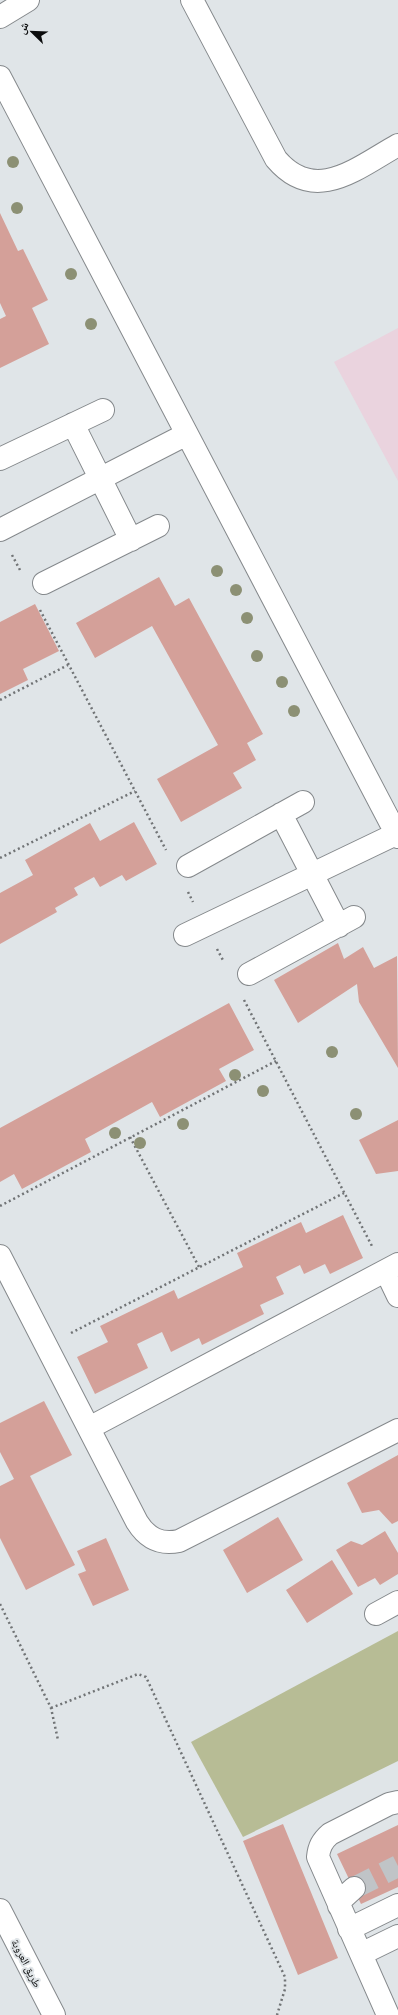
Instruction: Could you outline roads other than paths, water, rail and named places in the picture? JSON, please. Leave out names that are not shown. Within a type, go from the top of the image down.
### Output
[{"type":"main road","points":[[0,17],[28,0]]},
{"type":"main road","points":[[192,0],[276,159],[285,169],[296,177],[309,181],[322,182],[336,179],[398,145]]},
{"type":"main road","points":[[0,77],[397,836],[312,874],[185,935]]},
{"type":"main road","points":[[0,459],[103,410]]},
{"type":"main road","points":[[73,424],[131,540]]},
{"type":"main road","points":[[0,530],[187,434]]},
{"type":"main road","points":[[44,582],[158,526]]},
{"type":"main road","points":[[188,866],[303,802]]},
{"type":"main road","points":[[249,974],[347,922],[312,874],[281,814]]},
{"type":"main road","points":[[0,1256],[88,1428],[143,1531],[151,1538],[170,1543],[188,1537],[398,1430]]},
{"type":"main road","points":[[88,1428],[392,1268],[398,1296]]},
{"type":"main road","points":[[376,1614],[398,1602]]},
{"type":"main road","points":[[388,2015],[318,1858],[319,1848],[323,1840],[330,1834],[389,1804],[398,1802]]},
{"type":"main road","points":[[339,1906],[342,1899],[354,1888]]},
{"type":"main road","points":[[350,1929],[398,1905]]},
{"type":"main road","name":"طريق العروبة","points":[[0,1910],[54,2015]]},
{"type":"main road","points":[[361,1954],[398,1936]]},
{"type":"tunnel","points":[[354,1888],[398,1866]]}]
